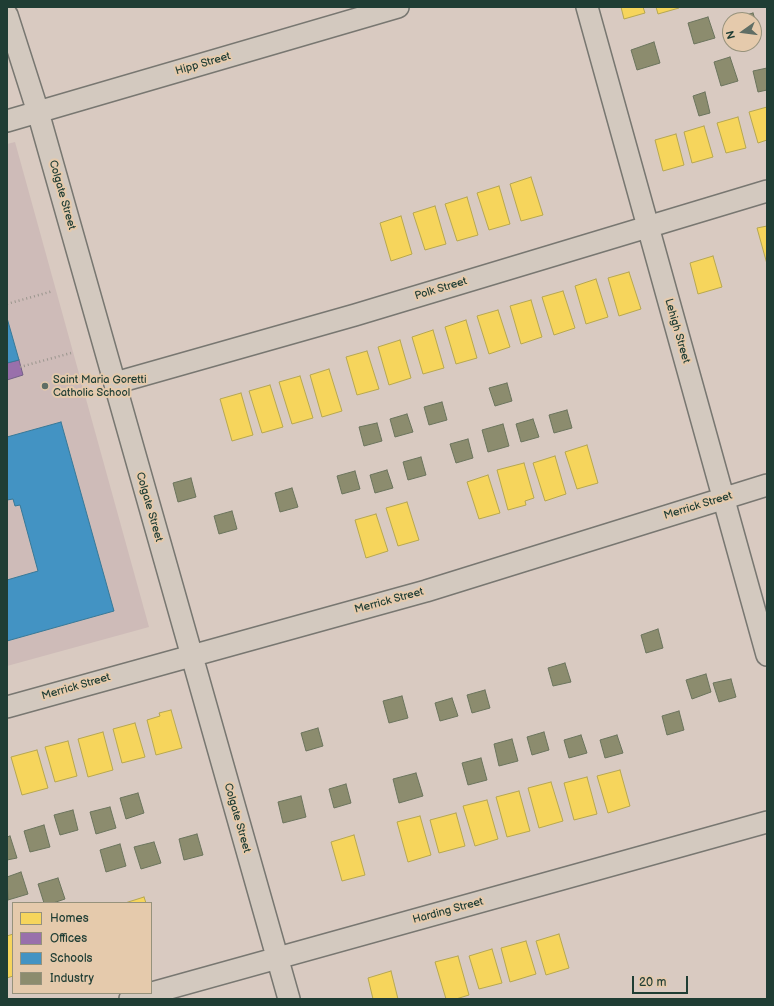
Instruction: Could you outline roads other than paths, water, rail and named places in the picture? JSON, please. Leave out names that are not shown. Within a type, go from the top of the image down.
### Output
[{"type":"street","name":"Hipp Street","points":[[7,121],[398,7]]},
{"type":"street","name":"Lehigh Street","points":[[587,7],[767,655]]},
{"type":"street","name":"Colgate Street","points":[[7,15],[38,112],[289,999]]},
{"type":"street","name":"Polk Street","points":[[115,383],[355,315],[767,191]]},
{"type":"street","name":"Merrick Street","points":[[7,707],[426,591],[767,485]]},
{"type":"street","name":"Harding Street","points":[[152,993],[767,822]]},
{"type":"street","name":"Harding Street","points":[[130,999],[148,994]]},
{"type":"place","name":"Saint Maria Goretti Catholic School","points":[[45,386]]}]
